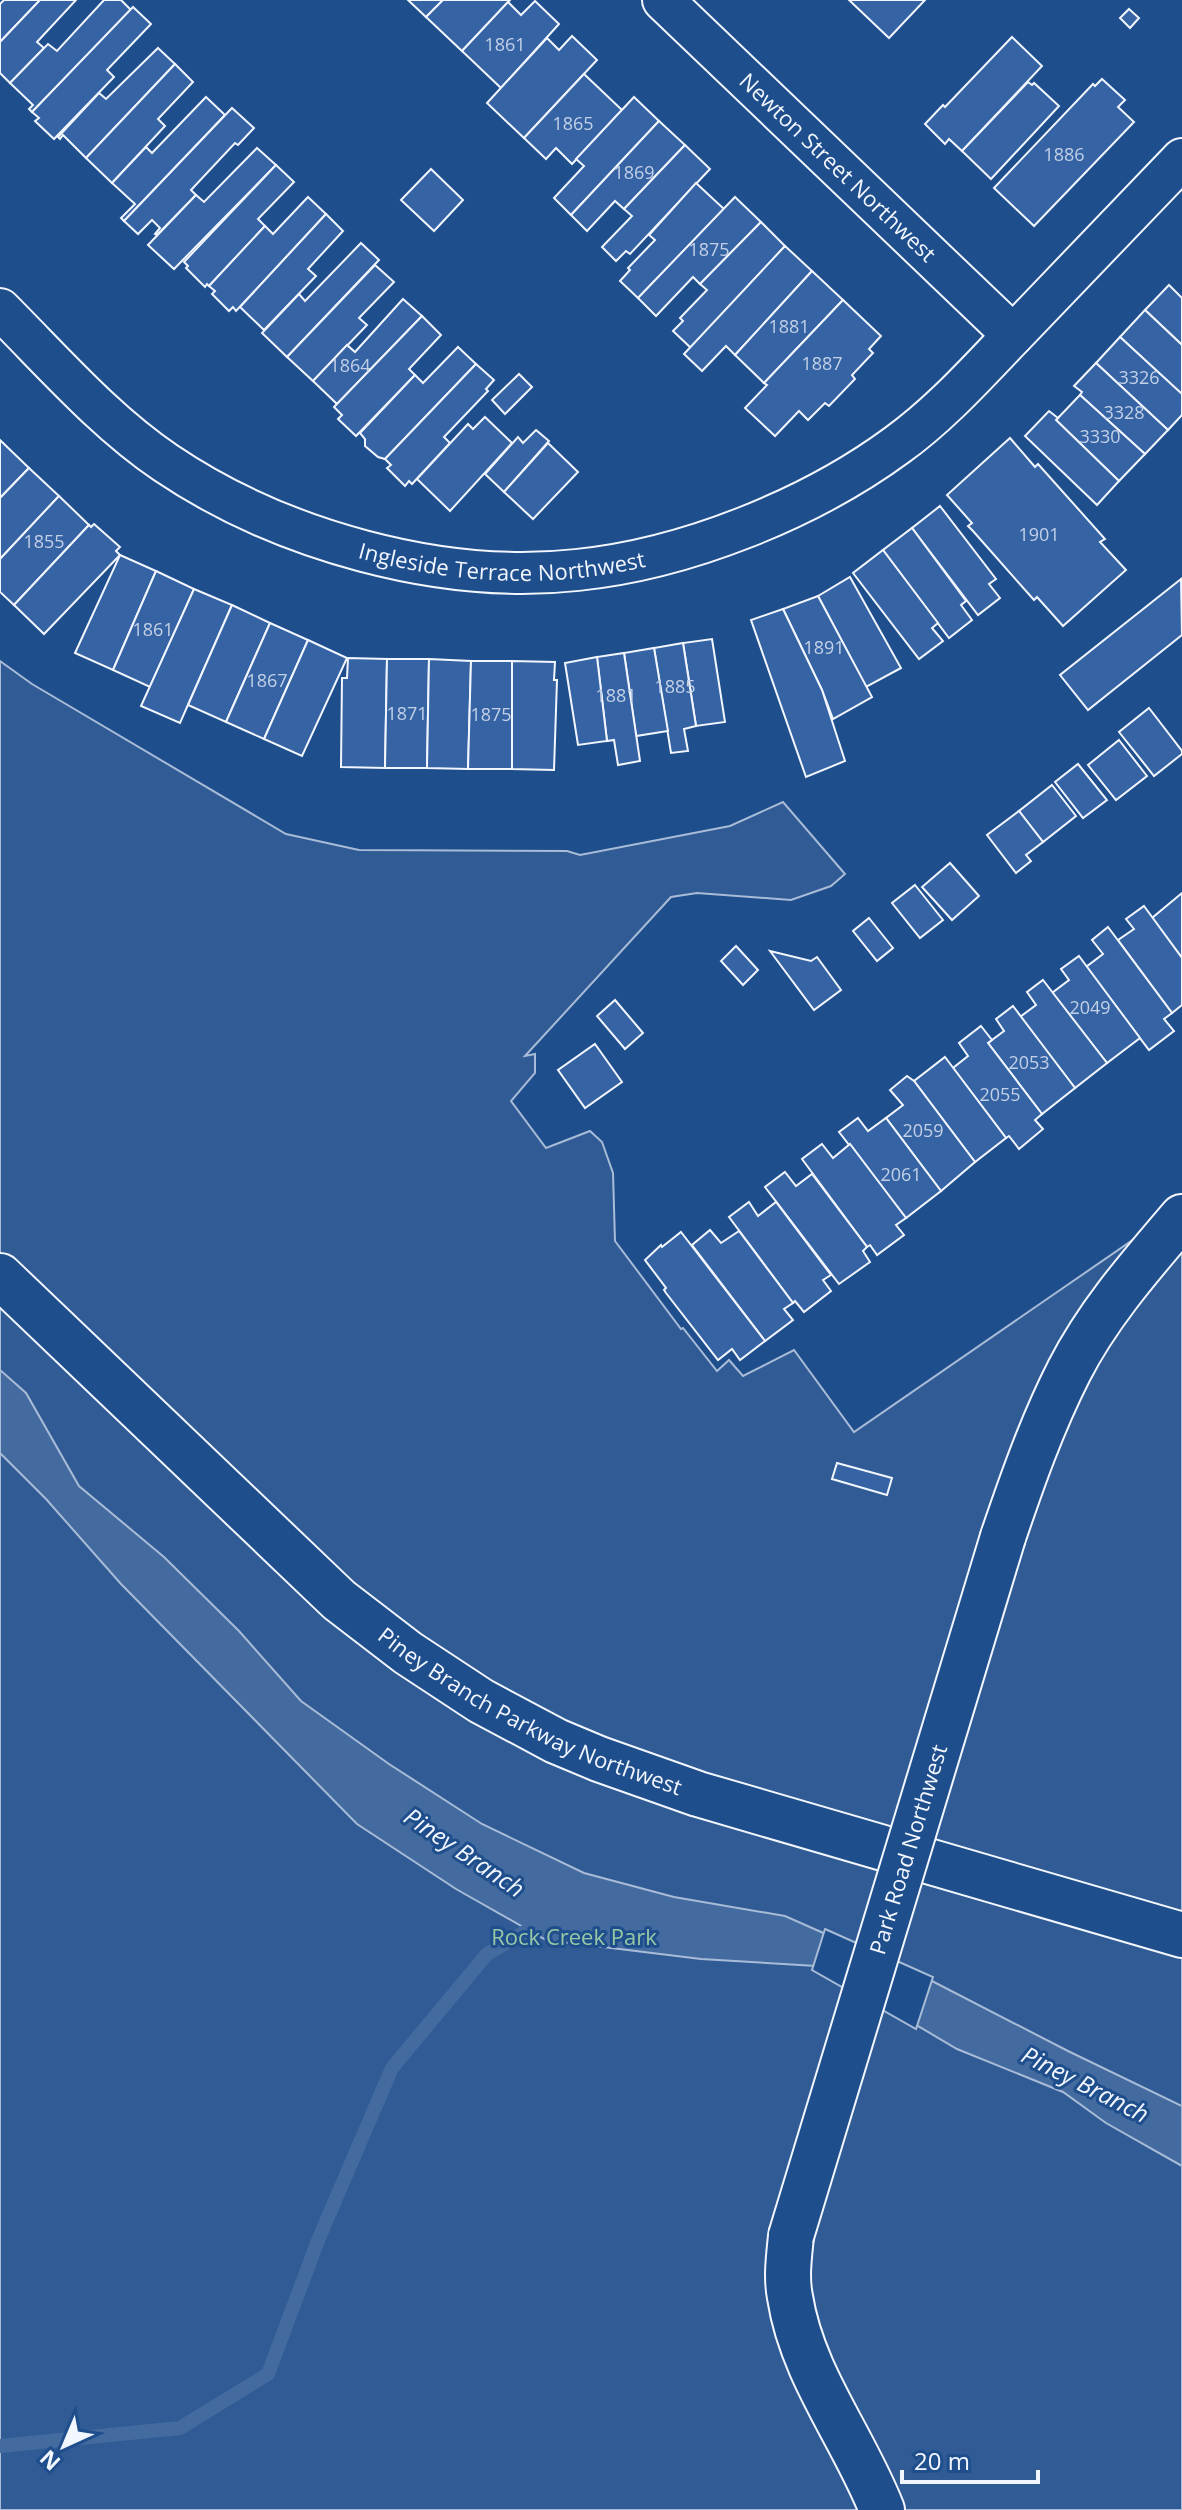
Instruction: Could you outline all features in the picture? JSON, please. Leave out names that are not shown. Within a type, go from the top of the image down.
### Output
[{"type":"street","name":"Newton Street Northwest","points":[[663,0],[1013,335]]},
{"type":"street","name":"Ingleside Terrace Northwest","points":[[0,309],[133,438],[214,491],[293,528],[336,543],[426,563],[503,573],[577,570],[670,551],[741,529],[821,494],[853,475],[918,429],[1182,159]]},
{"type":"street","name":"Park Road Northwest","points":[[882,2510],[798,2336],[789,2296],[791,2236],[1003,1537],[1042,1430],[1070,1370],[1104,1314],[1182,1217]]},
{"type":"street","name":"Piney Branch Parkway Northwest","points":[[0,1276],[339,1600],[446,1680],[503,1713],[599,1759],[709,1798],[1182,1935]]},
{"type":"green space","name":"Rock Creek Park","points":[[0,661],[32,684],[286,834],[359,850],[567,851],[580,855],[730,826],[783,802],[845,874],[831,886],[791,900],[697,893],[671,897],[525,1056],[535,1054],[535,1073],[511,1101],[546,1148],[590,1131],[602,1142],[613,1173],[615,1241],[717,1371],[729,1360],[743,1376],[794,1350],[854,1432],[1182,1206],[1182,2510],[0,2510]]},
{"type":"water","name":"Piney Branch","points":[[0,1370],[26,1393],[79,1486],[164,1557],[239,1631],[301,1701],[389,1764],[482,1824],[584,1873],[674,1897],[785,1916],[932,1981],[1182,2106],[1182,2166],[1106,2123],[1063,2092],[957,2049],[816,1966],[701,1959],[546,1940],[456,1889],[357,1824],[121,1584],[46,1499],[0,1453]]},
{"type":"pier","points":[[825,1929],[933,1977],[916,2029],[812,1970]]},
{"type":"building","points":[[4,0],[40,0],[0,42],[0,4]]},
{"type":"building","points":[[40,0],[76,0],[37,42],[44,48],[10,83],[0,73],[0,42]]},
{"type":"building","points":[[104,0],[121,0],[131,10],[32,112],[29,109],[33,105],[10,83],[48,44],[57,51]]},
{"type":"building","points":[[408,0],[443,0],[426,17]]},
{"type":"building","points":[[443,0],[510,0],[462,51],[426,17]]},
{"type":"building","points":[[849,0],[925,0],[889,38]]},
{"type":"building","points":[[535,1],[559,24],[501,88],[462,51],[508,2],[521,15]]},
{"type":"building","points":[[133,7],[151,24],[107,70],[114,77],[54,139],[35,121],[39,118],[32,112]]},
{"type":"building","points":[[1129,9],[1139,18],[1130,28],[1120,18]]},
{"type":"building","points":[[572,36],[597,60],[524,138],[487,103],[547,38],[559,50]]},
{"type":"building","points":[[1012,37],[1042,66],[962,151],[949,139],[945,144],[925,124]]},
{"type":"building","points":[[158,48],[175,64],[86,158],[63,135],[60,139],[58,137],[99,93],[106,99]]},
{"type":"building","points":[[175,64],[193,82],[158,119],[165,126],[112,183],[86,158]]},
{"type":"building","points":[[584,74],[622,110],[572,164],[556,148],[546,159],[524,138]]},
{"type":"building","points":[[1102,79],[1125,100],[1118,107],[1134,122],[1034,226],[994,188],[1093,84],[1095,86]]},
{"type":"building","points":[[1028,82],[1034,83],[1059,106],[991,179],[962,151]]},
{"type":"building","points":[[206,97],[225,115],[124,221],[121,218],[135,204],[112,183],[146,147],[152,153]]},
{"type":"building","points":[[634,97],[659,121],[571,215],[554,198],[584,166],[576,159]]},
{"type":"building","points":[[232,108],[254,128],[238,145],[235,143],[191,190],[196,195],[157,235],[160,228],[152,220],[138,234],[124,221]]},
{"type":"building","points":[[659,121],[685,145],[624,209],[615,201],[587,231],[571,215]]},
{"type":"building","points":[[685,145],[710,169],[630,254],[626,251],[616,261],[602,247],[632,216],[624,209]]},
{"type":"building","points":[[257,148],[276,165],[174,269],[148,245],[196,195],[204,202]]},
{"type":"building","points":[[276,165],[294,182],[258,219],[265,226],[205,287],[184,262]]},
{"type":"building","points":[[431,169],[463,200],[434,231],[401,200]]},
{"type":"building","points":[[696,183],[724,209],[638,298],[620,281],[655,240],[649,235]]},
{"type":"building","points":[[308,197],[326,214],[236,311],[233,307],[229,311],[212,294],[215,291],[209,286],[265,226],[273,234]]},
{"type":"building","points":[[735,197],[761,222],[700,284],[693,277],[656,316],[638,298]]},
{"type":"building","points":[[326,214],[343,231],[308,269],[316,276],[264,330],[240,307]]},
{"type":"building","points":[[761,222],[785,246],[691,348],[673,331],[683,321],[680,318],[707,290],[700,284]]},
{"type":"building","points":[[361,243],[379,260],[287,357],[262,333],[299,294],[305,301]]},
{"type":"building","points":[[785,246],[812,271],[735,355],[726,346],[702,371],[684,354]]},
{"type":"building","points":[[375,265],[394,282],[359,318],[367,325],[313,381],[287,357]]},
{"type":"building","points":[[812,271],[843,300],[764,383],[735,355]]},
{"type":"building","points":[[1169,285],[1182,298],[1182,345],[1145,310]]},
{"type":"building","points":[[403,299],[422,316],[337,404],[313,381],[347,345],[355,352]]},
{"type":"building","points":[[843,300],[881,336],[869,349],[873,353],[852,375],[855,379],[829,406],[825,403],[808,420],[799,411],[775,436],[745,408],[767,385],[764,383]]},
{"type":"building","points":[[1145,310],[1182,345],[1182,394],[1120,337]]},
{"type":"building","points":[[422,316],[441,335],[409,369],[415,375],[356,436],[338,419],[342,415],[334,407]]},
{"type":"building","points":[[1120,337],[1182,394],[1182,415],[1168,430],[1096,363]]},
{"type":"building","points":[[458,347],[476,364],[385,459],[378,457],[365,446],[365,439],[360,433],[415,375],[423,383]]},
{"type":"building","points":[[1096,363],[1168,430],[1145,454],[1074,386]]},
{"type":"building","points":[[476,364],[494,380],[486,389],[488,391],[444,437],[450,443],[412,484],[409,481],[405,486],[387,468],[391,465],[385,459]]},
{"type":"building","points":[[519,374],[532,387],[505,414],[492,400]]},
{"type":"building","points":[[1080,395],[1145,454],[1119,481],[1056,420]]},
{"type":"building","points":[[1049,411],[1119,481],[1097,505],[1025,436]]},
{"type":"building","points":[[485,417],[512,443],[450,511],[417,479],[468,424],[473,429]]},
{"type":"building","points":[[536,430],[549,441],[504,492],[485,474],[518,437],[523,443]]},
{"type":"building","points":[[1010,438],[1035,467],[1038,464],[1105,539],[1100,542],[1126,570],[1063,626],[1037,597],[1034,600],[968,526],[972,523],[947,495]]},
{"type":"building","points":[[0,440],[29,468],[0,498]]},
{"type":"building","points":[[548,443],[578,472],[533,519],[504,492]]},
{"type":"building","points":[[29,468],[59,496],[0,559],[0,498]]},
{"type":"building","points":[[59,496],[89,525],[14,605],[0,592],[0,559]]},
{"type":"building","points":[[940,506],[996,579],[989,584],[1000,598],[978,615],[912,528]]},
{"type":"building","points":[[94,524],[120,547],[116,551],[120,555],[44,634],[14,605],[89,525]]},
{"type":"building","points":[[912,528],[966,601],[961,605],[972,620],[949,638],[883,550]]},
{"type":"building","points":[[883,550],[938,623],[932,628],[943,641],[919,659],[853,573]]},
{"type":"building","points":[[120,555],[156,571],[113,670],[75,653]]},
{"type":"building","points":[[156,571],[194,589],[150,687],[113,670]]},
{"type":"building","points":[[850,577],[901,668],[866,687],[818,596]]},
{"type":"building","points":[[1181,579],[1182,635],[1088,710],[1060,675]]},
{"type":"building","points":[[194,589],[232,605],[180,723],[141,706]]},
{"type":"building","points":[[818,596],[872,697],[833,719],[783,609]]},
{"type":"building","points":[[232,605],[270,623],[226,722],[188,705]]},
{"type":"building","points":[[783,609],[822,690],[845,761],[806,777],[751,620]]},
{"type":"building","points":[[270,623],[308,640],[264,739],[226,722]]},
{"type":"building","points":[[712,639],[725,722],[696,726],[683,643]]},
{"type":"building","points":[[308,640],[347,658],[302,756],[264,739]]},
{"type":"building","points":[[683,643],[696,726],[684,729],[688,751],[671,753],[654,648]]},
{"type":"building","points":[[654,648],[668,731],[636,736],[624,653]]},
{"type":"building","points":[[624,653],[640,761],[618,765],[614,740],[607,741],[597,657]]},
{"type":"building","points":[[597,657],[607,741],[578,745],[565,663]]},
{"type":"building","points":[[348,658],[387,659],[385,768],[341,767],[342,678],[347,678]]},
{"type":"building","points":[[387,659],[429,659],[427,768],[385,768]]},
{"type":"building","points":[[429,659],[471,661],[468,769],[427,768]]},
{"type":"building","points":[[471,661],[512,661],[512,769],[468,769]]},
{"type":"building","points":[[512,661],[555,662],[554,770],[512,769]]},
{"type":"building","points":[[1149,708],[1182,751],[1154,776],[1119,732]]},
{"type":"building","points":[[1119,740],[1147,776],[1116,800],[1088,765]]},
{"type":"building","points":[[1078,764],[1107,800],[1083,818],[1055,782]]},
{"type":"building","points":[[1052,785],[1076,816],[1043,842],[1019,811]]},
{"type":"building","points":[[1019,811],[1043,842],[1026,855],[1031,861],[1016,873],[987,835]]},
{"type":"building","points":[[950,863],[979,896],[952,920],[922,887]]},
{"type":"building","points":[[915,885],[943,920],[920,938],[892,903]]},
{"type":"building","points":[[1182,893],[1182,958],[1152,918]]},
{"type":"building","points":[[1144,906],[1182,958],[1182,1005],[1172,1013],[1118,940],[1134,929],[1126,919]]},
{"type":"building","points":[[869,918],[893,948],[877,961],[853,931]]},
{"type":"building","points":[[1108,927],[1172,1013],[1164,1019],[1174,1031],[1149,1050],[1086,967],[1103,954],[1092,940]]},
{"type":"building","points":[[736,946],[758,970],[743,985],[721,961]]},
{"type":"building","points":[[770,951],[811,961],[817,957],[841,990],[814,1010]]},
{"type":"building","points":[[1079,956],[1140,1038],[1107,1063],[1052,993],[1069,980],[1061,969]]},
{"type":"building","points":[[1043,980],[1107,1063],[1075,1088],[1020,1017],[1036,1005],[1027,992]]},
{"type":"building","points":[[615,1000],[643,1033],[625,1049],[597,1016]]},
{"type":"building","points":[[1013,1006],[1075,1088],[1042,1114],[988,1043],[1004,1031],[996,1019]]},
{"type":"building","points":[[981,1026],[992,1040],[988,1043],[1042,1114],[1035,1120],[1043,1129],[1019,1149],[1009,1136],[1006,1138],[953,1068],[968,1056],[959,1043]]},
{"type":"building","points":[[595,1044],[622,1082],[585,1108],[558,1070]]},
{"type":"building","points":[[945,1057],[1006,1138],[975,1162],[914,1081]]},
{"type":"building","points":[[907,1076],[975,1162],[941,1191],[886,1118],[903,1105],[890,1090]]},
{"type":"building","points":[[858,1118],[868,1131],[886,1118],[941,1191],[906,1218],[839,1132]]},
{"type":"building","points":[[822,1144],[833,1158],[850,1144],[906,1218],[896,1225],[904,1235],[877,1255],[870,1245],[867,1247],[802,1159]]},
{"type":"building","points":[[785,1172],[796,1186],[812,1174],[867,1247],[863,1251],[870,1262],[839,1284],[765,1187]]},
{"type":"building","points":[[749,1202],[758,1216],[776,1202],[831,1275],[823,1280],[831,1291],[804,1312],[795,1301],[793,1303],[729,1217]]},
{"type":"building","points":[[710,1230],[721,1243],[739,1231],[793,1303],[784,1309],[793,1320],[765,1341],[692,1245]]},
{"type":"building","points":[[681,1232],[765,1341],[740,1360],[732,1349],[718,1360],[666,1293],[666,1288],[645,1260]]},
{"type":"building","points":[[837,1463],[892,1478],[887,1495],[832,1479]]},
{"type":"waterway","points":[[0,2446],[180,2428],[268,2374],[319,2238],[392,2068],[487,1954],[528,1930],[540,1918]]}]
